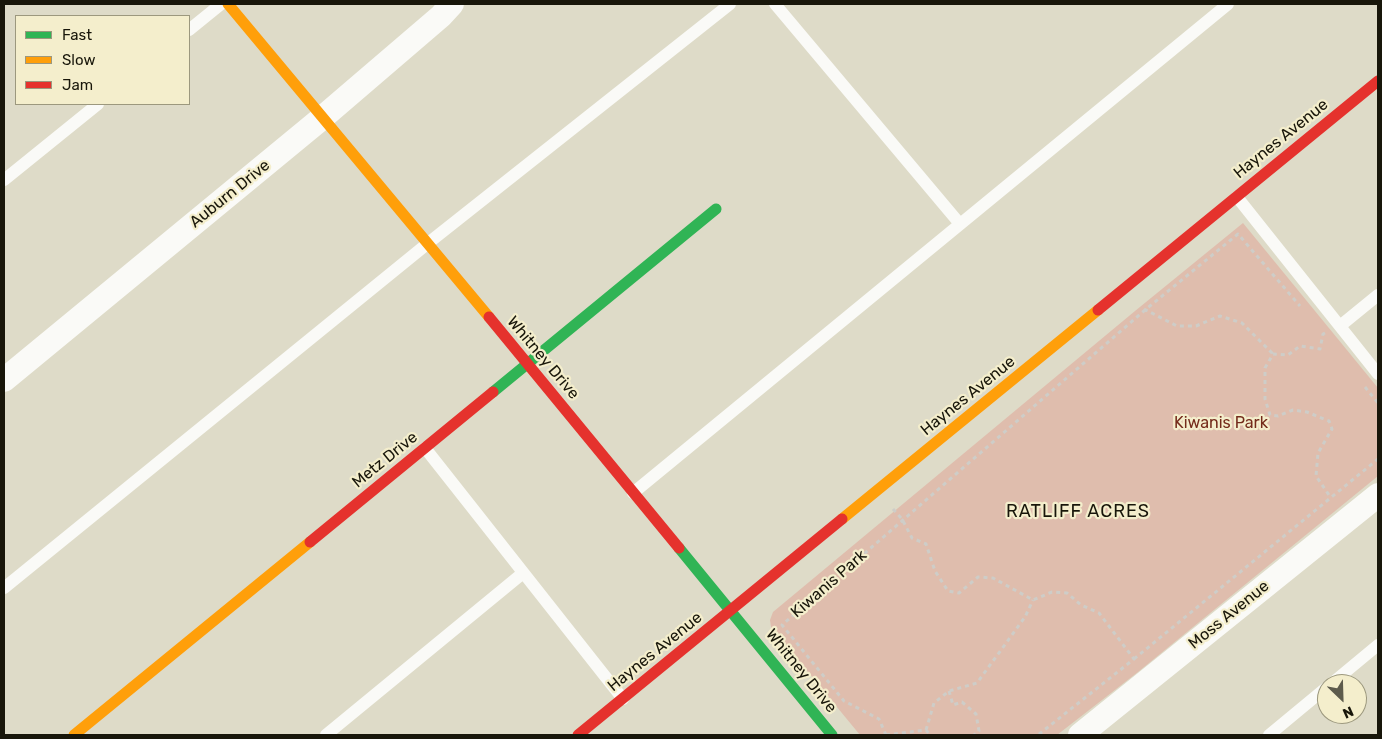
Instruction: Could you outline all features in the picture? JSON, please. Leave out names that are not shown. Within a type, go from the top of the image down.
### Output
[{"type":"street","name":"Whitney Drive","points":[[228,4],[528,364],[731,612],[825,733]]},
{"type":"street","name":"Auburn Drive","points":[[4,380],[322,118],[441,16],[452,4]]},
{"type":"street","name":"Haynes Avenue","points":[[578,735],[731,612],[1378,81]]},
{"type":"street","name":"Metz Drive","points":[[74,735],[716,209]]},
{"type":"street","name":"Moss Avenue","points":[[1080,735],[1378,495]]},
{"type":"lane","points":[[190,29],[221,4]]},
{"type":"lane","points":[[4,588],[427,244],[730,4]]},
{"type":"lane","points":[[775,4],[960,224]]},
{"type":"lane","points":[[633,493],[1228,4]]},
{"type":"lane","points":[[4,180],[97,105]]},
{"type":"lane","points":[[1237,197],[1378,374]]},
{"type":"lane","points":[[1340,326],[1378,295]]},
{"type":"lane","points":[[425,448],[623,699]]},
{"type":"lane","points":[[326,735],[523,573]]},
{"type":"lane","points":[[1343,674],[1378,645]]},
{"type":"lane","points":[[1269,735],[1317,695]]},
{"type":"path","name":"Kiwanis Park","points":[[926,730],[886,735],[879,718],[844,700],[782,625],[1145,310],[1238,234],[1305,312]]},
{"type":"path","points":[[1126,288],[1145,310],[1177,326],[1196,326],[1220,316],[1242,323],[1273,354],[1288,355],[1300,346],[1320,350],[1323,334]]},
{"type":"path","points":[[1317,326],[1329,341]]},
{"type":"path","points":[[1273,354],[1265,368],[1265,399],[1270,415],[1278,416],[1293,410],[1307,412],[1329,422],[1332,429],[1318,453],[1316,476],[1331,498],[1352,516]]},
{"type":"path","points":[[1360,380],[1378,403]]},
{"type":"path","points":[[1038,735],[1378,459]]},
{"type":"path","points":[[877,492],[902,519],[912,538],[926,544],[935,571],[948,591],[958,593],[978,577],[993,578],[1034,600]]},
{"type":"path","points":[[930,735],[926,730],[934,702],[950,692],[977,683],[1025,617],[1034,600],[1052,592],[1067,593],[1081,605],[1099,612],[1148,681]]},
{"type":"path","points":[[950,692],[953,705],[962,702],[976,714],[979,731],[974,735]]},
{"type":"green space","name":"Kiwanis Park","points":[[1243,223],[1378,388],[1378,476],[1138,672],[1057,735],[860,735],[771,627],[770,620],[773,612]]},
{"type":"traffic: fast","points":[[493,392],[716,209]]},
{"type":"traffic: fast","points":[[679,548],[832,735]]},
{"type":"traffic: slow","points":[[228,4],[489,317]]},
{"type":"traffic: slow","points":[[842,519],[1098,310]]},
{"type":"traffic: slow","points":[[74,735],[310,542]]},
{"type":"traffic: jam","points":[[1098,310],[1378,81]]},
{"type":"traffic: jam","points":[[489,317],[679,548]]},
{"type":"traffic: jam","points":[[310,542],[493,392]]},
{"type":"traffic: jam","points":[[578,735],[842,519]]},
{"type":"district","name":"RATLIFF ACRES","points":[[1078,512]]}]
